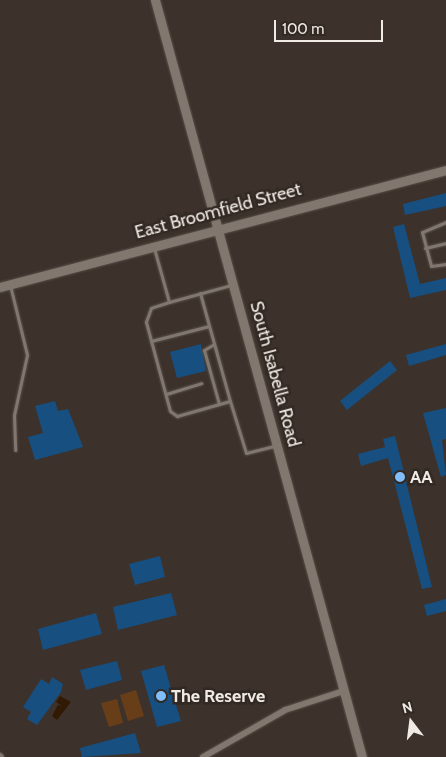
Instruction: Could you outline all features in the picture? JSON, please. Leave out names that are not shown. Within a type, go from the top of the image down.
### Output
[{"type":"main road","name":"South Isabella Road","points":[[155,0],[362,757]]},
{"type":"main road","name":"East Broomfield Street","points":[[5,286],[218,227],[446,170]]},
{"type":"street","points":[[203,757],[285,710],[344,691]]},
{"type":"lane","points":[[446,222],[424,228],[425,248],[431,266],[446,264]]},
{"type":"lane","points":[[425,248],[446,243]]},
{"type":"lane","points":[[154,245],[168,302]]},
{"type":"lane","points":[[230,401],[177,416],[170,412],[152,342],[147,314],[168,302],[233,284]]},
{"type":"lane","points":[[5,286],[27,354],[14,415],[15,450]]},
{"type":"lane","points":[[200,294],[246,453],[277,446]]},
{"type":"lane","points":[[152,342],[209,326]]},
{"type":"lane","points":[[214,344],[204,350],[219,404]]},
{"type":"lane","points":[[166,394],[201,384]]},
{"type":"shaded area","points":[[136,690],[144,716],[128,721],[120,695]]},
{"type":"shaded area","points":[[60,696],[71,702],[57,720],[52,716],[58,705],[62,706],[56,702]]},
{"type":"shaded area","points":[[117,699],[123,723],[109,727],[101,703]]},
{"type":"building","points":[[446,193],[446,206],[405,215],[403,204]]},
{"type":"building","points":[[404,224],[420,284],[446,278],[446,290],[410,298],[393,227]]},
{"type":"building","points":[[201,344],[206,371],[177,378],[170,352]]},
{"type":"building","points":[[446,344],[446,355],[409,366],[406,355]]},
{"type":"building","points":[[390,361],[397,370],[347,410],[340,401]]},
{"type":"building","points":[[55,401],[58,411],[68,409],[83,447],[35,460],[28,437],[43,433],[35,406]]},
{"type":"building","points":[[446,408],[446,439],[442,440],[446,475],[441,477],[423,413]]},
{"type":"building","points":[[395,436],[432,587],[422,589],[388,458],[361,466],[358,454],[385,447],[383,439]]},
{"type":"building","points":[[160,556],[165,577],[135,585],[129,564]]},
{"type":"building","points":[[171,593],[177,615],[118,630],[113,607]]},
{"type":"building","points":[[446,599],[446,611],[427,616],[424,605]]},
{"type":"building","points":[[96,613],[102,634],[43,650],[38,629]]},
{"type":"building","name":"The Reserve","points":[[117,661],[122,680],[86,690],[80,670]]},
{"type":"building","name":"The Reserve","points":[[164,665],[181,721],[157,727],[141,671]]},
{"type":"building","points":[[52,677],[63,684],[61,692],[37,725],[27,719],[31,712],[23,707],[41,679],[49,684]]},
{"type":"building","name":"The Reserve","points":[[135,733],[141,753],[82,757],[80,748]]},
{"type":"place","name":"AA","points":[[400,477]]},
{"type":"place","name":"The Reserve","points":[[161,696]]}]
